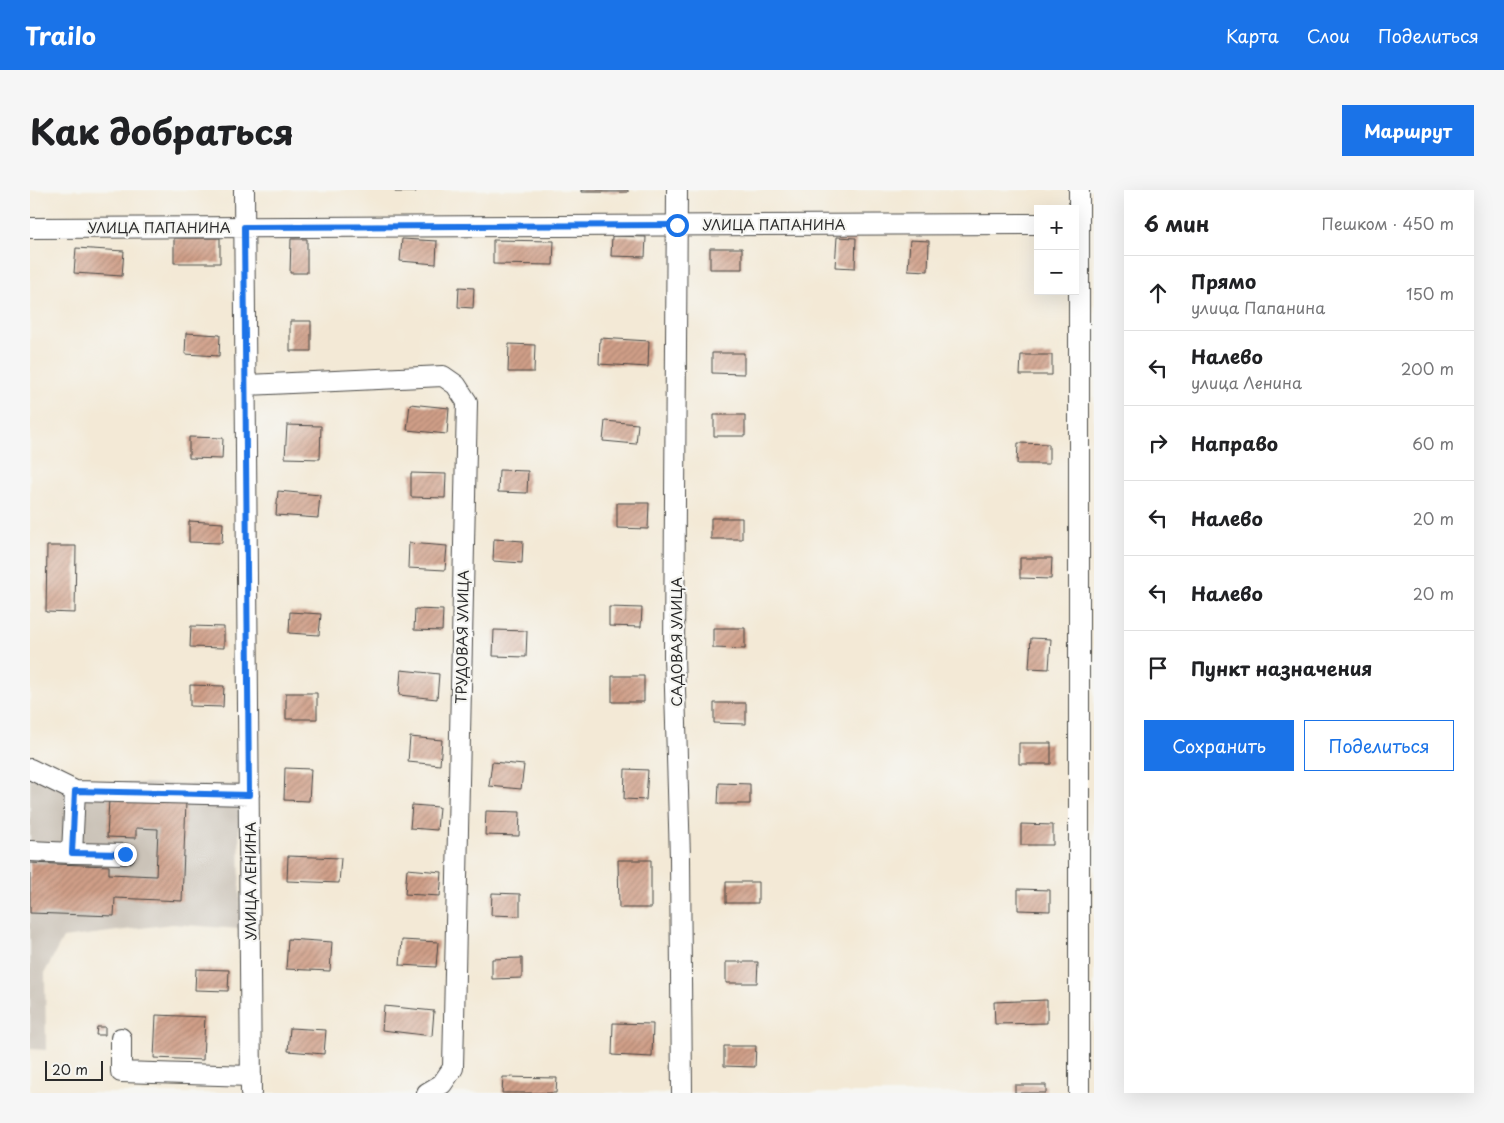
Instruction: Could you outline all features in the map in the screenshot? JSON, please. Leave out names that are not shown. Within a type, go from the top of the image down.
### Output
[{"type":"street","name":"УЛИЦА ЛЕНИНА","points":[[244,190],[251,1084]]},
{"type":"street","name":"САДОВАЯ УЛИЦА","points":[[677,190],[674,656],[680,858],[682,1093]]},
{"type":"street","points":[[1078,190],[1083,224],[1079,1093]]},
{"type":"street","name":"УЛИЦА ПАПАНИНА","points":[[30,228],[1034,224]]},
{"type":"street","name":"ТРУДОВАЯ УЛИЦА","points":[[246,385],[443,376],[456,385],[467,402],[453,1068],[442,1084],[427,1093]]},
{"type":"street","points":[[30,769],[75,791],[249,795]]},
{"type":"street","points":[[72,853],[75,791]]},
{"type":"street","points":[[30,851],[125,854]]},
{"type":"street","points":[[121,1038],[121,1072],[251,1084]]},
{"type":"shaded area","points":[[30,758],[77,782],[239,785],[240,929],[172,924],[63,938],[45,972],[46,1050],[30,1049]]},
{"type":"building","points":[[395,190],[416,190],[416,192],[395,192]]},
{"type":"building","points":[[581,190],[628,190],[628,192],[581,192]]},
{"type":"building","points":[[612,236],[646,237],[645,257],[611,256]]},
{"type":"building","points":[[837,237],[856,238],[855,268],[835,267]]},
{"type":"building","points":[[174,238],[220,238],[220,263],[174,263]]},
{"type":"building","points":[[291,239],[307,239],[307,273],[290,273]]},
{"type":"building","points":[[402,239],[437,241],[436,264],[400,261]]},
{"type":"building","points":[[493,240],[554,241],[553,265],[493,264]]},
{"type":"building","points":[[910,240],[929,241],[928,271],[908,270]]},
{"type":"building","points":[[76,248],[124,251],[122,276],[74,273]]},
{"type":"building","points":[[710,248],[742,248],[742,269],[710,269]]},
{"type":"building","points":[[459,287],[474,288],[473,308],[458,307]]},
{"type":"building","points":[[290,321],[311,321],[311,351],[290,351]]},
{"type":"building","points":[[186,333],[220,335],[219,356],[185,354]]},
{"type":"building","points":[[600,338],[649,341],[648,367],[599,364]]},
{"type":"building","points":[[509,344],[535,345],[534,372],[508,372]]},
{"type":"building","points":[[712,353],[744,353],[744,374],[712,373]]},
{"type":"building","points":[[1021,355],[1052,355],[1052,375],[1020,375]]},
{"type":"building","points":[[410,404],[449,408],[447,434],[407,430]]},
{"type":"building","points":[[714,415],[745,415],[745,436],[714,436]]},
{"type":"building","points":[[605,421],[638,424],[636,444],[603,441]]},
{"type":"building","points":[[287,425],[321,426],[320,459],[285,458]]},
{"type":"building","points":[[189,437],[223,438],[222,459],[189,458]]},
{"type":"building","points":[[1018,443],[1049,444],[1049,464],[1017,464]]},
{"type":"building","points":[[499,470],[528,471],[527,493],[498,492]]},
{"type":"building","points":[[411,473],[446,474],[445,498],[411,497]]},
{"type":"building","points":[[278,491],[320,495],[318,518],[276,515]]},
{"type":"building","points":[[617,503],[649,503],[648,529],[617,528]]},
{"type":"building","points":[[711,518],[742,518],[742,539],[711,539]]},
{"type":"building","points":[[189,521],[223,523],[222,543],[189,542]]},
{"type":"building","points":[[494,539],[523,541],[522,563],[493,561]]},
{"type":"building","points":[[409,543],[447,546],[445,570],[408,568]]},
{"type":"building","points":[[47,546],[76,546],[75,613],[46,612]]},
{"type":"building","points":[[1020,558],[1052,558],[1051,579],[1020,578]]},
{"type":"building","points":[[609,607],[642,608],[641,627],[609,626]]},
{"type":"building","points":[[415,609],[443,610],[442,631],[414,630]]},
{"type":"building","points":[[290,612],[321,614],[319,635],[289,633]]},
{"type":"building","points":[[191,626],[224,627],[224,648],[190,647]]},
{"type":"building","points":[[713,628],[745,628],[745,649],[713,648]]},
{"type":"building","points":[[494,630],[527,631],[526,657],[493,656]]},
{"type":"building","points":[[1031,638],[1051,639],[1049,669],[1029,668]]},
{"type":"building","points":[[401,670],[439,674],[437,699],[399,695]]},
{"type":"building","points":[[612,676],[644,676],[644,702],[612,702]]},
{"type":"building","points":[[190,685],[224,686],[223,707],[190,706]]},
{"type":"building","points":[[286,693],[317,693],[317,719],[286,719]]},
{"type":"building","points":[[714,703],[746,703],[746,724],[714,723]]},
{"type":"building","points":[[410,737],[442,740],[440,765],[408,762]]},
{"type":"building","points":[[1019,743],[1051,743],[1051,764],[1019,764]]},
{"type":"building","points":[[492,762],[524,765],[521,789],[489,786]]},
{"type":"building","points":[[285,768],[311,769],[309,801],[284,800]]},
{"type":"building","points":[[625,769],[648,770],[646,800],[624,799]]},
{"type":"building","points":[[719,783],[750,784],[750,804],[718,804]]},
{"type":"building","points":[[109,799],[186,802],[182,901],[115,898],[114,916],[30,913],[30,863],[109,866],[109,874],[156,876],[158,829],[136,828],[136,838],[107,837]]},
{"type":"building","points":[[412,805],[439,807],[437,830],[410,828]]},
{"type":"building","points":[[486,811],[520,812],[519,836],[485,835]]},
{"type":"building","points":[[1021,824],[1053,825],[1053,845],[1021,845]]},
{"type":"building","points":[[288,856],[341,858],[339,883],[287,881]]},
{"type":"building","points":[[618,860],[651,860],[651,908],[619,908]]},
{"type":"building","points":[[407,869],[442,872],[440,896],[405,894]]},
{"type":"building","points":[[726,882],[758,882],[758,903],[726,903]]},
{"type":"building","points":[[1018,889],[1050,890],[1050,911],[1018,910]]},
{"type":"building","points":[[492,893],[520,894],[520,916],[491,915]]},
{"type":"building","points":[[288,939],[332,942],[330,971],[286,969]]},
{"type":"building","points":[[402,940],[438,942],[436,967],[400,965]]},
{"type":"building","points":[[522,958],[522,978],[492,979],[492,959]]},
{"type":"building","points":[[726,962],[758,962],[757,983],[726,983]]},
{"type":"building","points":[[196,969],[229,970],[228,991],[195,990]]},
{"type":"building","points":[[1047,1000],[1047,1023],[995,1024],[994,1002]]},
{"type":"building","points":[[384,1006],[434,1011],[432,1036],[382,1030]]},
{"type":"building","points":[[156,1015],[205,1017],[203,1060],[154,1058]]},
{"type":"building","points":[[613,1023],[653,1024],[652,1057],[612,1055]]},
{"type":"building","points":[[97,1027],[105,1027],[105,1035],[96,1035]]},
{"type":"building","points":[[290,1028],[326,1030],[324,1054],[288,1051]]},
{"type":"building","points":[[724,1046],[756,1046],[755,1067],[724,1066]]},
{"type":"building","points":[[503,1077],[557,1078],[556,1093],[502,1093]]},
{"type":"building","points":[[1015,1085],[1046,1085],[1046,1093],[1015,1093]]},
{"type":"route","points":[[125,854],[72,853],[75,791],[249,795],[244,227],[677,225]]}]
